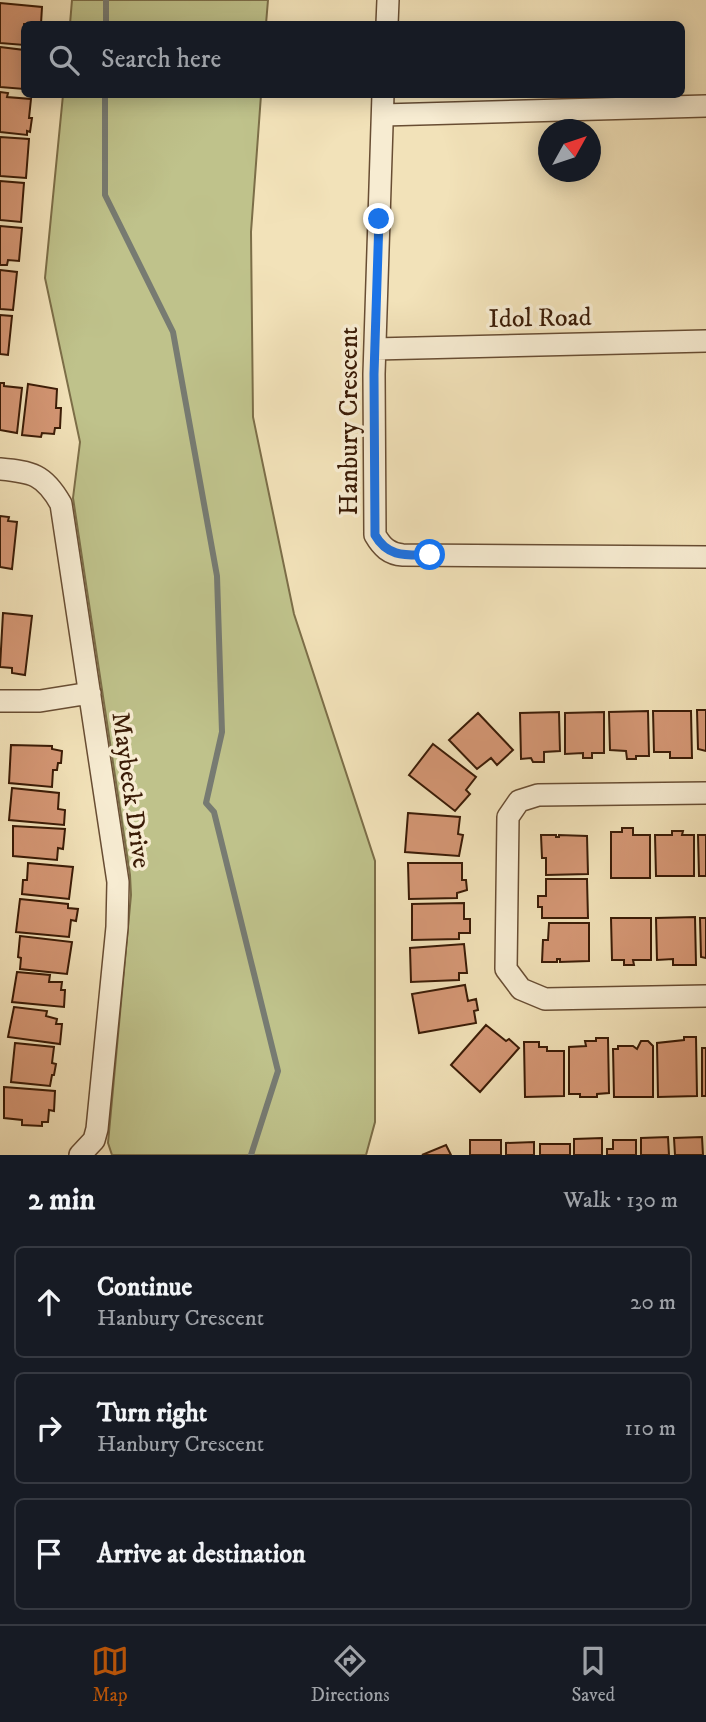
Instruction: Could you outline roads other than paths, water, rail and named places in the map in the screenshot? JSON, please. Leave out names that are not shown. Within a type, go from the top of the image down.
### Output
[{"type":"street","points":[[387,21],[388,0]]},
{"type":"street","points":[[383,105],[706,106]]},
{"type":"street","name":"Hanbury Crescent","points":[[383,105],[375,349],[375,535],[380,544],[393,554],[706,557]]},
{"type":"street","name":"Idol Road","points":[[375,349],[706,341]]},
{"type":"street","name":"Maybeck Drive","points":[[0,469],[28,471],[41,478],[61,504],[118,882],[117,928],[97,1129],[93,1140],[80,1155]]},
{"type":"street","points":[[0,701],[40,701],[90,693]]},
{"type":"street","points":[[706,793],[538,795],[519,801],[508,817],[506,955],[506,969],[513,980],[521,989],[545,999],[706,996]]},
{"type":"waterway","points":[[106,0],[106,21]]},
{"type":"waterway","points":[[105,98],[105,195],[173,332],[217,576],[222,732],[206,803],[214,812],[278,1071],[251,1155]]}]
